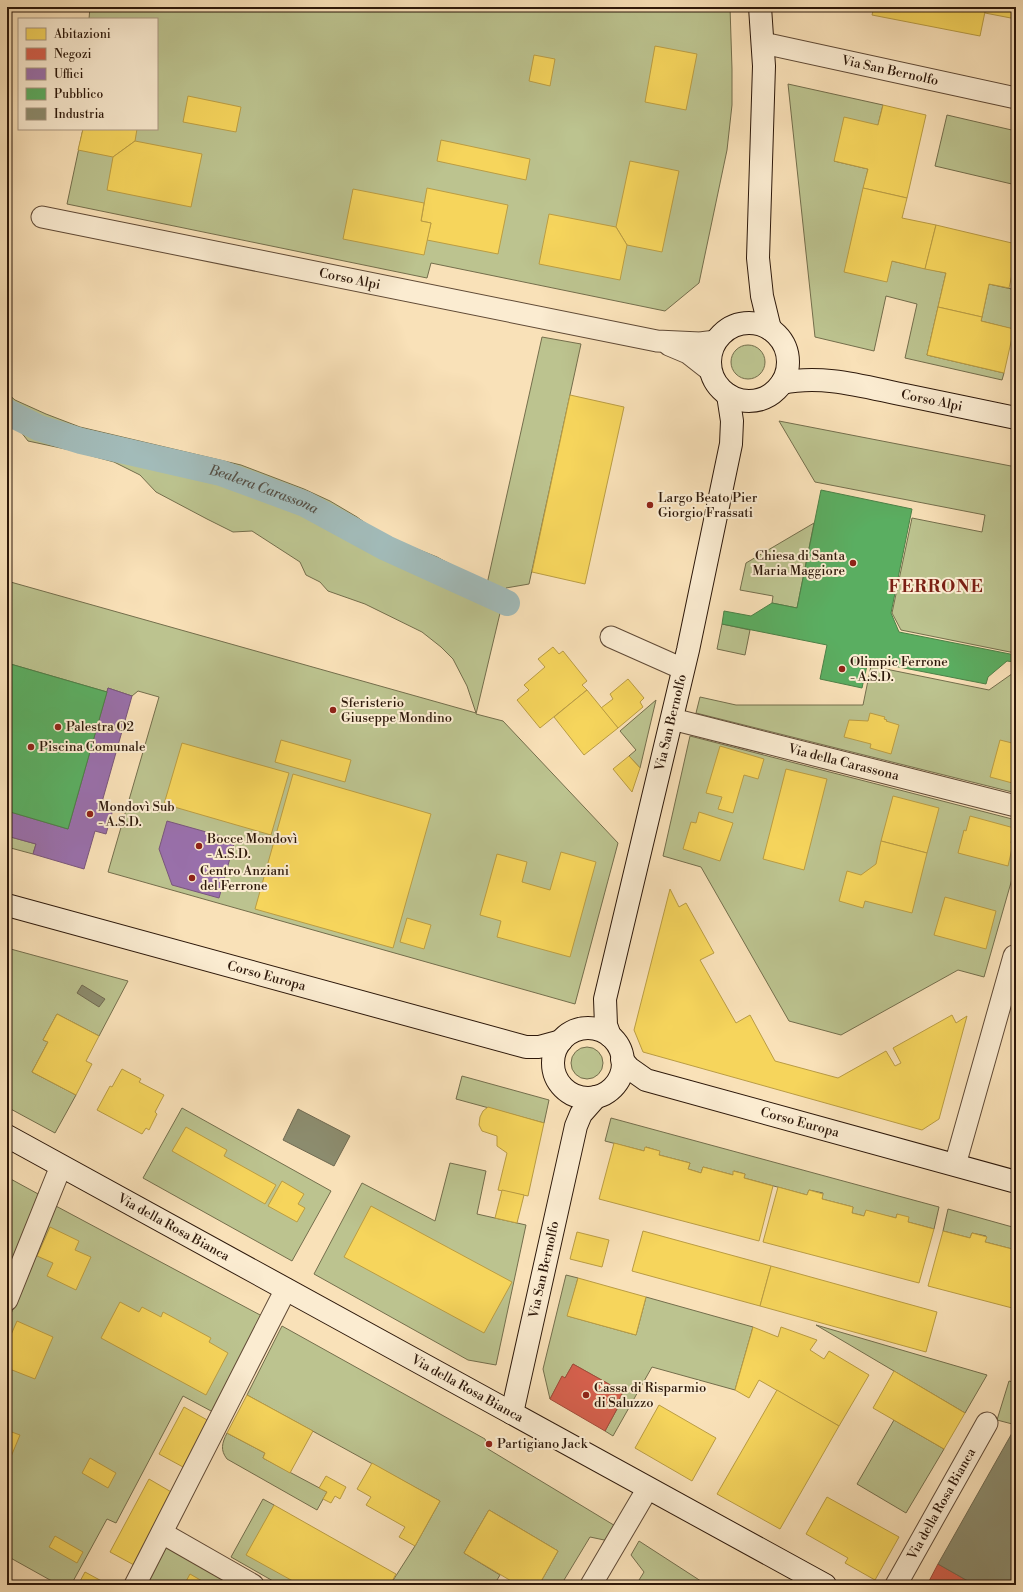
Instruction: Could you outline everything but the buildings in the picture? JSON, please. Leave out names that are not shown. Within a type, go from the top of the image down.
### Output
[{"type":"street","points":[[760,7],[763,43],[762,140],[758,258],[762,296],[770,329]]},
{"type":"street","name":"Via San Bernolfo","points":[[763,43],[1016,98]]},
{"type":"street","name":"Corso Alpi","points":[[42,217],[657,341],[700,343],[716,341]]},
{"type":"street","points":[[740,324],[751,294],[758,258]]},
{"type":"street","points":[[758,400],[742,401],[728,395],[717,385],[711,370],[710,355],[716,341],[726,330],[740,324],[756,323],[770,329],[781,339],[787,353],[787,368],[782,383]]},
{"type":"street","name":"Corso Alpi","points":[[657,341],[688,353],[711,370]]},
{"type":"street","name":"Corso Alpi","points":[[787,353],[817,372],[849,384]]},
{"type":"street","name":"Corso Alpi","points":[[782,383],[796,380],[818,379],[1016,418]]},
{"type":"street","name":"Via San Bernolfo","points":[[731,444],[742,422],[758,400],[771,394],[782,383]]},
{"type":"street","name":"Via San Bernolfo","points":[[582,1029],[599,1012],[605,999],[672,719],[731,444],[732,421],[728,395]]},
{"type":"street","points":[[611,637],[683,669]]},
{"type":"street","name":"Via della Carassona","points":[[672,719],[1016,806]]},
{"type":"street","name":"Corso Europa","points":[[7,905],[526,1047],[539,1047],[561,1041],[565,1036],[575,1030],[582,1029]]},
{"type":"street","points":[[955,1165],[1014,956]]},
{"type":"street","name":"Via San Bernolfo","points":[[605,999],[606,1025],[610,1036]]},
{"type":"street","points":[[582,1029],[587,1028],[599,1030],[610,1036]]},
{"type":"street","name":"Corso Europa","points":[[610,1036],[618,1045],[622,1060],[629,1068],[646,1080]]},
{"type":"street","points":[[553,1070],[553,1057],[557,1046],[561,1041]]},
{"type":"street","name":"Corso Europa","points":[[526,1047],[546,1060],[558,1081],[568,1091]]},
{"type":"street","points":[[614,1086],[620,1077],[622,1060]]},
{"type":"street","name":"Corso Europa","points":[[596,1097],[606,1093],[614,1086],[629,1081],[646,1080],[1016,1182]]},
{"type":"street","points":[[568,1091],[574,1095],[584,1098],[596,1097]]},
{"type":"street","name":"Via San Bernolfo","points":[[568,1091],[576,1112],[576,1126]]},
{"type":"street","name":"Via San Bernolfo","points":[[512,1413],[576,1126],[581,1114],[596,1097]]},
{"type":"street","name":"Via della Rosa Bianca","points":[[7,1136],[825,1585]]},
{"type":"street","points":[[7,1300],[61,1166]]},
{"type":"street","points":[[136,1585],[286,1289]]},
{"type":"street","name":"Via della Rosa Bianca","points":[[896,1585],[987,1423]]},
{"type":"street","points":[[591,1585],[648,1488]]},
{"type":"street","points":[[162,1533],[253,1585]]},
{"type":"green space","points":[[90,7],[730,7],[732,105],[727,150],[699,283],[665,311],[431,263],[427,278],[67,204],[83,130],[158,130],[158,18],[89,18]]},
{"type":"green space","points":[[788,84],[883,105],[878,125],[834,161],[868,169],[845,272],[892,261],[946,273],[927,355],[1004,373],[1002,380],[905,358],[917,304],[886,296],[874,351],[815,337]]},
{"type":"green space","points":[[947,115],[1016,131],[1016,185],[935,166]]},
{"type":"green space","points":[[989,284],[1016,290],[1016,330],[981,321]]},
{"type":"green space","points":[[542,337],[581,344],[529,584],[506,588],[476,714],[503,721],[618,843],[575,1004],[108,872],[159,697],[138,691],[132,696],[108,688],[107,692],[7,663],[7,628],[11,615],[7,607],[7,581],[476,713],[467,686],[453,659],[422,632],[365,604],[328,591],[320,582],[306,575],[300,562],[252,531],[233,532],[207,519],[156,492],[140,475],[114,462],[70,450],[28,441],[14,423],[7,421],[7,393],[15,400],[80,427],[241,465],[304,489],[330,501],[357,517],[382,535],[437,557],[487,584]]},
{"type":"green space","points":[[748,345],[760,350],[765,362],[760,374],[748,379],[736,374],[731,362],[736,350]]},
{"type":"green space","points":[[779,421],[1016,467],[1016,668],[1013,668],[1015,653],[901,630],[892,613],[912,518],[982,532],[985,515],[815,482]]},
{"type":"green space","points":[[814,523],[797,608],[772,603],[773,596],[740,590],[746,563]]},
{"type":"green space","points":[[722,624],[750,630],[745,655],[717,649]]},
{"type":"green space","points":[[871,666],[989,690],[1016,671],[1016,793],[696,713],[700,697],[736,705],[863,705]]},
{"type":"green space","points":[[656,700],[640,768],[629,756],[636,750],[620,731]]},
{"type":"green space","points":[[690,736],[1016,820],[1016,865],[984,977],[958,970],[841,1035],[789,1021],[701,867],[663,856]]},
{"type":"green space","points":[[7,836],[36,844],[33,854],[7,847]]},
{"type":"green space","points":[[7,948],[128,981],[99,1036],[57,1014],[43,1040],[48,1042],[32,1072],[76,1095],[55,1133],[7,1107]]},
{"type":"green space","points":[[584,1047],[590,1047],[600,1054],[603,1063],[602,1069],[596,1076],[590,1079],[584,1079],[574,1072],[571,1066],[571,1060],[578,1050]]},
{"type":"green space","points":[[462,1076],[549,1100],[544,1123],[456,1099]]},
{"type":"green space","points":[[182,1108],[331,1191],[292,1261],[143,1178]]},
{"type":"green space","points":[[611,1118],[939,1207],[934,1229],[908,1222],[897,1214],[896,1218],[866,1211],[864,1216],[852,1213],[853,1207],[822,1199],[823,1193],[809,1190],[807,1195],[744,1178],[745,1174],[734,1171],[733,1175],[703,1167],[701,1173],[688,1169],[690,1163],[659,1155],[659,1151],[646,1147],[644,1151],[605,1141]]},
{"type":"green space","points":[[450,1163],[486,1171],[477,1214],[526,1225],[496,1365],[468,1360],[314,1274],[362,1183],[435,1221]]},
{"type":"green space","points":[[7,1177],[40,1195],[7,1279]]},
{"type":"green space","points":[[54,1205],[262,1316],[213,1412],[183,1396],[116,1523],[107,1519],[71,1585],[59,1585],[7,1556],[7,1324]]},
{"type":"green space","points":[[948,1209],[1016,1228],[1016,1250],[985,1242],[986,1236],[972,1233],[970,1238],[943,1231]]},
{"type":"green space","points":[[566,1275],[578,1278],[568,1316],[636,1335],[646,1297],[753,1327],[735,1390],[652,1367],[613,1436],[605,1431],[617,1409],[615,1407],[623,1392],[573,1364],[565,1378],[562,1377],[550,1399],[543,1369]]},
{"type":"green space","points":[[816,1325],[987,1375],[965,1413]]},
{"type":"green space","points":[[282,1326],[485,1439],[488,1449],[617,1527],[609,1541],[590,1537],[561,1585],[539,1585],[558,1551],[489,1510],[464,1553],[500,1575],[494,1585],[390,1585],[415,1546],[440,1501],[247,1395]]},
{"type":"green space","points":[[1009,1381],[1016,1383],[1016,1425],[997,1420]]},
{"type":"green space","points":[[894,1420],[944,1449],[906,1513],[857,1484]]},
{"type":"green space","points":[[227,1433],[265,1453],[263,1458],[327,1492],[317,1510],[227,1459],[223,1453],[222,1446]]},
{"type":"green space","points":[[263,1499],[274,1505],[300,1585],[280,1585],[231,1557]]},
{"type":"green space","points":[[639,1541],[707,1585],[636,1585],[644,1572],[631,1555]]},
{"type":"green space","points":[[166,1546],[235,1585],[145,1585]]},
{"type":"waterway","name":"Bealera Carassona","points":[[7,412],[39,428],[81,441],[221,473],[305,504],[386,548],[507,603]]},
{"type":"place","name":"Largo Beato Pier Giorgio Frassati","points":[[650,505]]},
{"type":"place","name":"Chiesa di Santa Maria Maggiore","points":[[853,563]]},
{"type":"place","name":"Olimpic Ferrone - A.S.D.","points":[[842,669]]},
{"type":"place","name":"Sferisterio Giuseppe Mondino","points":[[333,710]]},
{"type":"place","name":"Palestra O2","points":[[58,727]]},
{"type":"place","name":"Piscina Comunale","points":[[31,747]]},
{"type":"place","name":"Mondovì Sub - A.S.D.","points":[[90,814]]},
{"type":"place","name":"Bocce Mondovì - A.S.D.","points":[[199,846]]},
{"type":"place","name":"Centro Anziani del Ferrone","points":[[192,878]]},
{"type":"place","name":"Cassa di Risparmio di Saluzzo","points":[[586,1395]]},
{"type":"place","name":"Partigiano Jack","points":[[489,1444]]},
{"type":"district","name":"FERRONE","points":[[936,587]]}]
